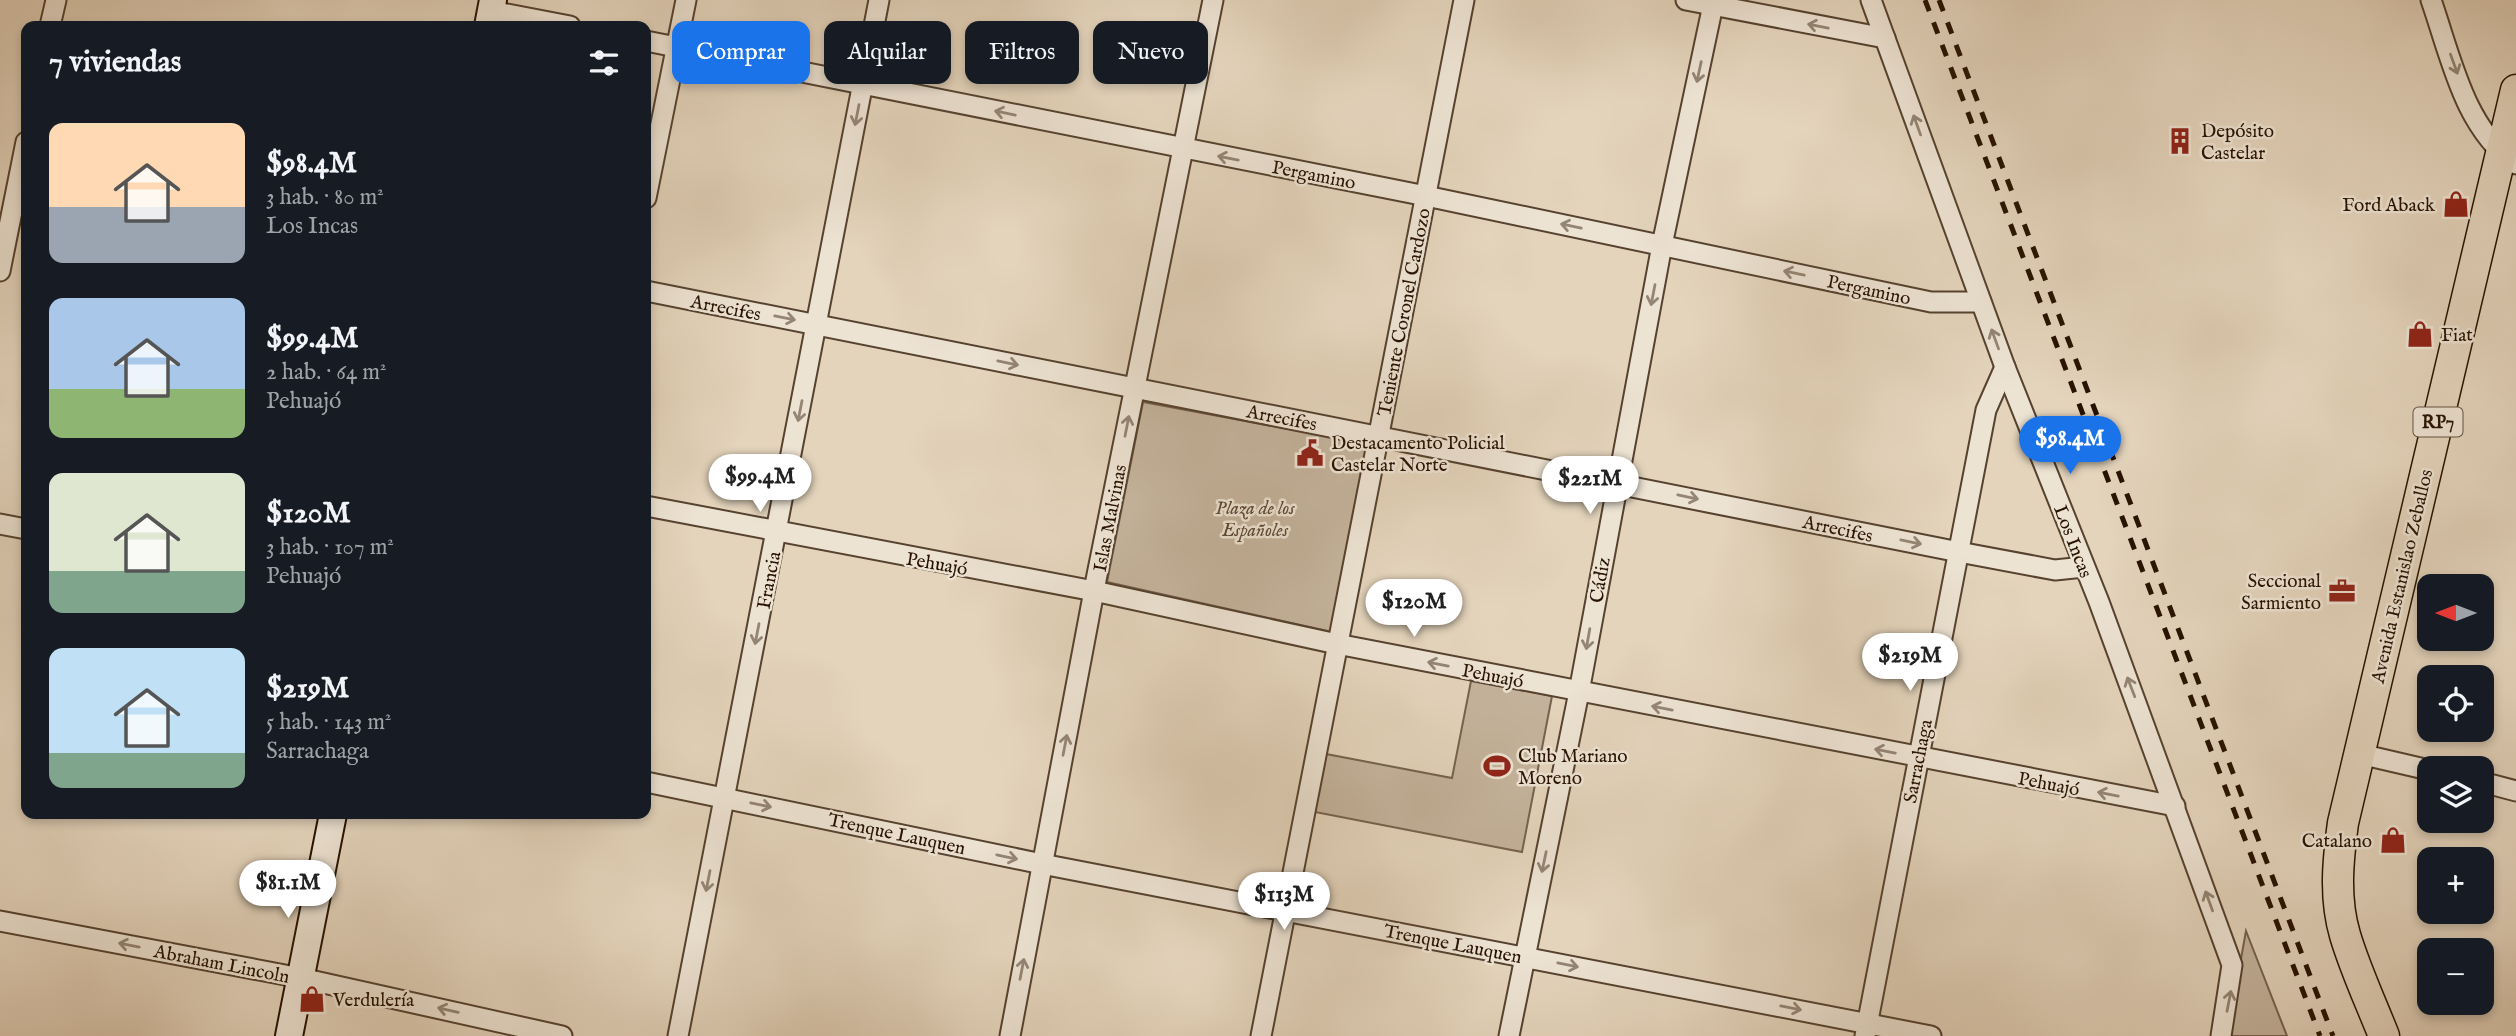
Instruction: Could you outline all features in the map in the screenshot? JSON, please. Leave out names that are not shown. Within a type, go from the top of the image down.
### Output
[{"type":"main road","name":"Avenida Estanislao Zeballos","points":[[2384,1036],[2344,934],[2339,901],[2340,844],[2508,159],[2516,90]]},
{"type":"street","points":[[51,21],[56,0]]},
{"type":"street","points":[[682,21],[686,0]]},
{"type":"street","name":"Francia","points":[[875,21],[879,0]]},
{"type":"street","name":"Islas Malvinas","points":[[1010,1036],[1094,592],[1185,150],[1213,0]]},
{"type":"street","name":"Teniente Coronel Cardozo","points":[[1261,1036],[1464,0]]},
{"type":"street","points":[[1686,0],[1713,3],[1885,38]]},
{"type":"street","name":"Los Incas","points":[[1871,0],[2005,367],[2175,806],[2232,965],[2221,1036]]},
{"type":"street","points":[[2431,0],[2473,116],[2508,159]]},
{"type":"street","name":"Cádiz","points":[[1509,1036],[1579,692],[1662,245],[1713,3]]},
{"type":"street","points":[[491,12],[542,21]]},
{"type":"street","name":"Pergamino","points":[[651,42],[672,46]]},
{"type":"street","points":[[651,173],[672,67]]},
{"type":"street","name":"Pergamino","points":[[863,84],[1426,196],[1939,303],[1982,302]]},
{"type":"street","name":"Francia","points":[[678,1036],[863,84]]},
{"type":"street","points":[[0,271],[21,160]]},
{"type":"street","name":"Arrecifes","points":[[651,292],[1959,552],[2055,570],[2084,567]]},
{"type":"street","name":"Sarrachaga","points":[[1866,1030],[1986,410],[2005,367]]},
{"type":"street","name":"Pehuajó","points":[[651,507],[1094,592],[1579,692],[2175,806]]},
{"type":"street","points":[[0,524],[21,528]]},
{"type":"street","points":[[2360,754],[2417,767]]},
{"type":"street","name":"Trenque Lauquen","points":[[651,783],[1042,864],[1524,956],[1866,1030],[1931,1036]]},
{"type":"street","points":[[2494,785],[2516,790]]},
{"type":"street","points":[[289,1036],[332,819]]},
{"type":"street","name":"Abraham Lincoln","points":[[1,926],[301,978],[562,1036]]},
{"type":"green space","name":"Plaza de los Españoles","points":[[1143,402],[1369,444],[1332,632],[1107,582]]},
{"type":"green space","name":"Club Mariano Moreno","points":[[1471,681],[1552,696],[1522,852],[1315,812],[1326,754],[1452,778]]},
{"type":"green space","points":[[2246,931],[2287,1036],[2227,1036]]},
{"type":"railway","points":[[1925,0],[2320,1036]]},
{"type":"railway","points":[[1939,0],[2333,1036]]},
{"type":"place","name":"Depósito Castelar","points":[[2180,141]]},
{"type":"place","name":"Ford Aback","points":[[2456,204]]},
{"type":"place","name":"Fiat","points":[[2420,334]]},
{"type":"place","name":"Destacamento Policial Castelar Norte","points":[[1310,453]]},
{"type":"place","name":"Seccional Sarmiento","points":[[2342,591]]},
{"type":"place","name":"Club Mariano Moreno","points":[[1497,766]]},
{"type":"place","name":"Catalano","points":[[2393,840]]},
{"type":"place","name":"Verdulería","points":[[312,999]]}]
